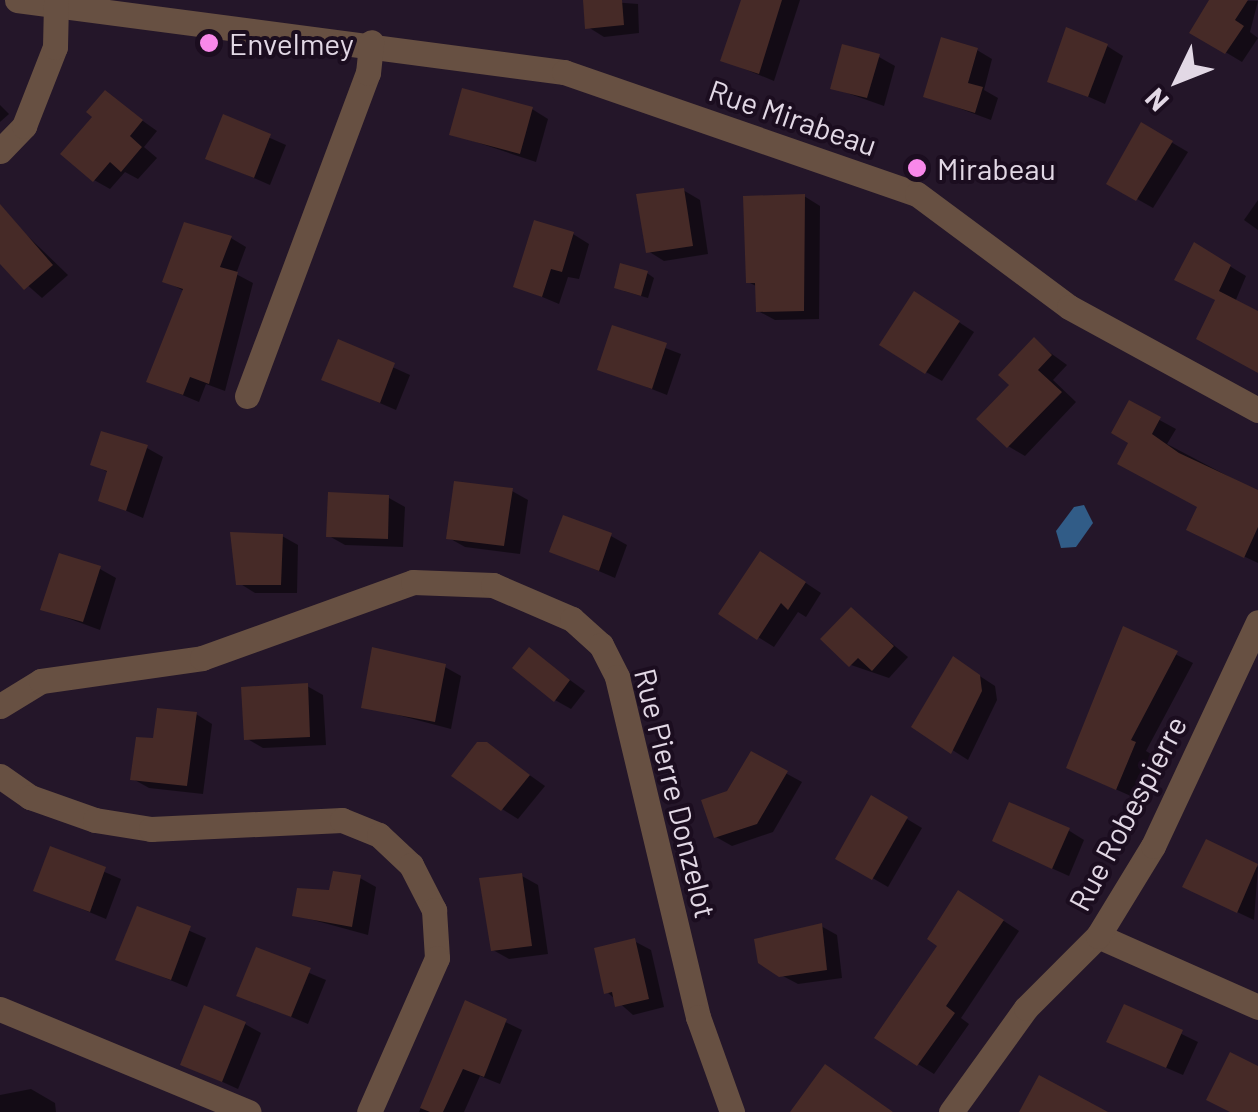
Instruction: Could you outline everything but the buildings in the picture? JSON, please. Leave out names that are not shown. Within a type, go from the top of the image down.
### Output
[{"type":"street","name":"Rue Mirabeau","points":[[17,0],[371,42],[564,72],[916,194],[1070,307],[1258,410]]},
{"type":"street","points":[[0,152],[24,126],[43,78],[55,46],[56,4]]},
{"type":"street","points":[[247,396],[368,73],[371,42]]},
{"type":"street","name":"Rue Pierre Donzelot","points":[[0,706],[41,680],[202,658],[413,582],[493,585],[572,619],[601,646],[617,677],[698,1017],[732,1112]]},
{"type":"street","name":"Rue Robespierre","points":[[951,1112],[1026,1008],[1098,936],[1153,846],[1258,622]]},
{"type":"street","points":[[0,776],[30,798],[95,820],[150,829],[342,820],[379,836],[410,865],[434,910],[436,958],[368,1112]]},
{"type":"street","points":[[1098,936],[1258,1007]]},
{"type":"street","points":[[0,1009],[249,1112]]},
{"type":"water","points":[[1084,505],[1093,523],[1076,547],[1061,548],[1056,531],[1074,507]]},
{"type":"place","name":"Envelmey","points":[[209,43]]},
{"type":"place","name":"Mirabeau","points":[[917,168]]}]
